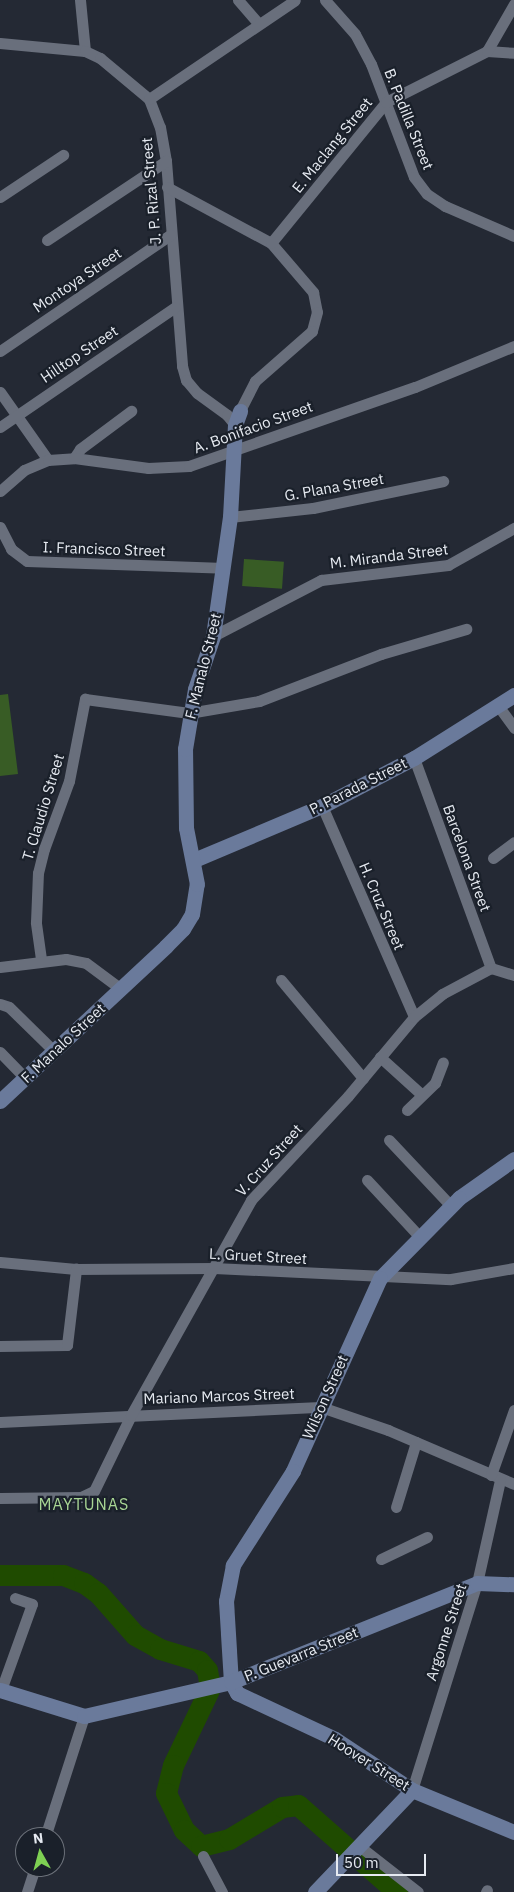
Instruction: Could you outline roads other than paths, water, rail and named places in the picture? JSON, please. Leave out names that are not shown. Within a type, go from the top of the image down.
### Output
[{"type":"street","points":[[80,0],[85,51]]},
{"type":"street","points":[[238,0],[258,23]]},
{"type":"street","points":[[149,99],[258,23],[295,0]]},
{"type":"street","name":"B. Padilla Street","points":[[325,0],[355,34],[386,102],[414,177],[426,194],[445,206],[514,236]]},
{"type":"street","points":[[513,55],[487,51],[514,4]]},
{"type":"street","name":"J. P. Rizal Street","points":[[0,43],[85,51],[100,58],[149,99],[160,127],[166,161],[175,307],[186,380],[237,418]]},
{"type":"street","name":"E. Maclang Street","points":[[270,243],[386,102],[487,51]]},
{"type":"street","points":[[1,194],[63,155]]},
{"type":"street","points":[[47,240],[166,161]]},
{"type":"street","points":[[167,187],[270,243],[313,292],[317,312],[312,331],[255,381],[237,418]]},
{"type":"street","name":"Montoya Street","points":[[0,351],[170,235]]},
{"type":"street","name":"Hilltop Street","points":[[0,427],[175,307]]},
{"type":"street","name":"A. Bonifacio Street","points":[[0,491],[24,470],[48,460],[74,458],[168,469],[189,466],[415,387],[514,346]]},
{"type":"street","points":[[0,392],[48,460]]},
{"type":"street","points":[[74,458],[80,449],[131,411]]},
{"type":"street","name":"F. Manalo Street","points":[[0,1101],[183,929],[192,914],[197,884],[184,814],[189,713],[213,636],[230,517],[237,418]]},
{"type":"street","name":"G. Plana Street","points":[[230,517],[313,508],[442,481]]},
{"type":"street","name":"I. Francisco Street","points":[[0,527],[11,548],[27,560],[224,568]]},
{"type":"street","name":"M. Miranda Street","points":[[213,636],[321,580],[448,565],[514,528]]},
{"type":"street","name":"T. Claudio Street","points":[[42,959],[36,922],[38,873],[44,849],[69,781],[83,701],[88,698],[189,713],[260,701],[381,654],[466,629]]},
{"type":"street","name":"P. Parada Street","points":[[194,860],[322,806],[414,758],[498,707],[514,695]]},
{"type":"street","points":[[498,707],[514,728]]},
{"type":"street","name":"Barcelona Street","points":[[414,758],[491,968]]},
{"type":"street","name":"H. Cruz Street","points":[[322,806],[414,1017]]},
{"type":"street","points":[[493,858],[514,842]]},
{"type":"street","points":[[0,966],[42,959],[86,963],[121,989]]},
{"type":"street","points":[[491,968],[514,978]]},
{"type":"street","name":"V. Cruz Street","points":[[0,1498],[89,1496],[131,1414],[214,1268],[250,1200],[364,1076],[414,1017],[442,994],[491,968]]},
{"type":"street","points":[[281,980],[341,1053],[364,1076]]},
{"type":"street","points":[[0,1004],[9,1007],[54,1051]]},
{"type":"street","points":[[0,1052],[25,1078]]},
{"type":"street","points":[[380,1058],[420,1094]]},
{"type":"street","points":[[407,1110],[420,1094],[435,1083],[443,1062]]},
{"type":"street","points":[[389,1140],[451,1206]]},
{"type":"street","name":"Wilson Street","points":[[224,1684],[228,1580],[233,1565],[293,1471],[380,1278],[451,1206],[514,1159]]},
{"type":"street","points":[[367,1180],[420,1237]]},
{"type":"street","name":"L. Gruet Street","points":[[0,1262],[76,1269],[214,1268],[380,1278],[450,1280],[514,1268]]},
{"type":"street","points":[[0,1346],[67,1345],[70,1340],[76,1269]]},
{"type":"street","name":"Mariano Marcos Street","points":[[0,1422],[131,1414],[321,1407],[416,1442],[514,1484]]},
{"type":"street","name":"Argonne Street","points":[[412,1790],[477,1583],[496,1477],[514,1410]]},
{"type":"street","points":[[396,1507],[416,1442]]},
{"type":"street","points":[[381,1559],[427,1537]]},
{"type":"street","name":"P. Guevarra Street","points":[[84,1716],[224,1684],[477,1583],[514,1584]]},
{"type":"street","points":[[14,1598],[32,1604],[2,1683],[84,1716],[47,1827]]},
{"type":"street","name":"Hoover Street","points":[[224,1684],[250,1700],[336,1739],[412,1790],[514,1832]]},
{"type":"street","points":[[315,1892],[412,1790]]},
{"type":"street","points":[[354,1850],[418,1892]]},
{"type":"street","points":[[203,1856],[222,1892]]},
{"type":"street","points":[[27,1892],[32,1877]]},
{"type":"waterway","points":[[0,1575],[63,1575],[84,1583],[98,1593],[135,1635],[160,1649],[199,1661],[207,1670],[209,1681]]},
{"type":"waterway","points":[[209,1690],[173,1765],[166,1793],[184,1830],[201,1846],[229,1839],[282,1807],[298,1805],[397,1892]]},
{"type":"district","name":"MAYTUNAS","points":[[84,1504]]}]
